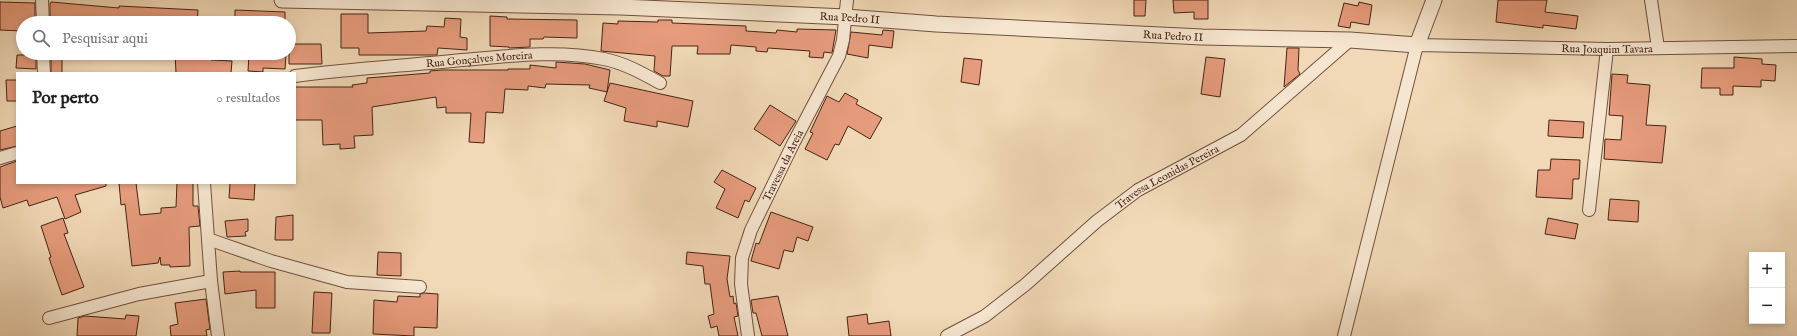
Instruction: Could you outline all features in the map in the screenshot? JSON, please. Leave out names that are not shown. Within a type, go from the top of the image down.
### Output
[{"type":"street","points":[[42,0],[43,16]]},
{"type":"street","name":"Rua Pedro II","points":[[282,0],[529,3],[846,17],[936,24],[1202,37],[1350,40],[1417,44]]},
{"type":"street","name":"Travessa da Areia","points":[[748,336],[741,284],[742,258],[751,230],[787,155],[839,56],[843,40],[847,0]]},
{"type":"street","points":[[1344,336],[1417,44],[1434,0]]},
{"type":"street","points":[[1651,0],[1658,48]]},
{"type":"street","name":"Travessa Leonidas Pereira","points":[[947,336],[985,316],[1025,285],[1097,221],[1138,190],[1241,135],[1350,40]]},
{"type":"street","name":"Rua Joaquim Tavara","points":[[1417,44],[1607,49],[1797,46]]},
{"type":"street","points":[[1589,210],[1607,49]]},
{"type":"street","name":"Rua Gonçalves Moreira","points":[[296,76],[476,59],[536,55],[578,55],[605,59],[620,64],[660,83]]},
{"type":"street","points":[[43,60],[44,72]]},
{"type":"street","points":[[0,158],[16,153]]},
{"type":"street","points":[[204,184],[211,281],[218,336]]},
{"type":"street","points":[[208,239],[271,261],[347,282],[420,287]]},
{"type":"street","points":[[49,318],[139,294],[211,281]]},
{"type":"building","points":[[1134,0],[1146,0],[1145,16],[1134,16]]},
{"type":"building","points":[[1173,0],[1208,0],[1208,19],[1194,19],[1194,12],[1174,13]]},
{"type":"building","points":[[1498,0],[1547,0],[1545,12],[1578,16],[1576,29],[1543,25],[1543,28],[1496,22]]},
{"type":"building","points":[[0,2],[35,3],[35,16],[16,16],[16,31],[0,30]]},
{"type":"building","points":[[51,2],[119,8],[119,6],[198,10],[198,16],[50,16]]},
{"type":"building","points":[[1359,2],[1372,5],[1369,25],[1351,22],[1350,28],[1338,26],[1344,3],[1358,6]]},
{"type":"building","points":[[235,10],[285,12],[285,16],[235,16]]},
{"type":"building","points":[[341,14],[368,14],[368,33],[426,31],[427,26],[444,27],[445,18],[461,19],[460,37],[467,38],[467,50],[438,48],[437,55],[359,55],[359,48],[341,48]]},
{"type":"building","points":[[490,16],[507,17],[507,19],[577,20],[577,38],[544,37],[543,39],[530,39],[530,47],[509,48],[490,46]]},
{"type":"building","points":[[658,20],[672,20],[672,23],[746,26],[746,31],[776,33],[777,30],[797,32],[797,29],[836,30],[832,53],[824,52],[823,58],[809,57],[810,51],[768,48],[767,52],[756,51],[756,47],[731,45],[730,54],[697,54],[698,46],[672,46],[670,76],[663,76],[654,71],[655,56],[601,51],[603,23],[618,24],[618,21],[658,22]]},
{"type":"building","points":[[883,30],[894,31],[892,48],[869,45],[868,58],[847,54],[851,32],[882,35]]},
{"type":"building","points":[[296,44],[321,44],[322,64],[289,64],[289,60],[296,60]]},
{"type":"building","points":[[1287,48],[1299,48],[1298,70],[1300,74],[1284,87]]},
{"type":"building","points":[[1206,57],[1225,59],[1220,97],[1201,94]]},
{"type":"building","points":[[1734,57],[1762,59],[1762,64],[1776,65],[1775,81],[1761,80],[1761,87],[1733,86],[1733,95],[1720,95],[1720,88],[1701,88],[1702,68],[1734,68]]},
{"type":"building","points":[[964,58],[982,60],[979,85],[961,82]]},
{"type":"building","points":[[17,60],[36,60],[36,69],[16,68]]},
{"type":"building","points":[[51,60],[62,60],[62,72],[51,72]]},
{"type":"building","points":[[175,60],[232,61],[231,72],[176,72]]},
{"type":"building","points":[[249,60],[286,60],[285,69],[263,68],[263,72],[248,71]]},
{"type":"building","points":[[556,62],[585,64],[610,70],[607,92],[589,88],[590,85],[546,84],[545,88],[528,86],[528,90],[505,89],[503,113],[486,112],[484,143],[469,142],[471,113],[446,113],[446,107],[437,108],[436,97],[372,107],[373,135],[354,136],[355,148],[340,149],[340,144],[323,145],[322,120],[296,120],[296,87],[353,87],[352,85],[367,83],[367,78],[430,73],[430,71],[442,70],[530,69],[530,65],[556,68]]},
{"type":"building","points":[[1612,74],[1628,75],[1627,83],[1650,85],[1646,125],[1666,126],[1662,163],[1604,159],[1605,139],[1621,140],[1623,116],[1609,115]]},
{"type":"building","points":[[6,80],[16,80],[16,101],[7,101]]},
{"type":"building","points":[[610,83],[693,101],[688,127],[657,121],[657,127],[624,121],[626,108],[604,101]]},
{"type":"building","points":[[845,93],[858,100],[856,104],[882,118],[870,139],[848,126],[839,145],[835,144],[827,160],[805,149],[813,133],[810,132],[827,96],[839,102]]},
{"type":"building","points":[[770,105],[796,121],[780,146],[754,129]]},
{"type":"building","points":[[1549,120],[1584,122],[1583,138],[1548,136]]},
{"type":"building","points":[[16,126],[16,146],[0,150],[0,131]]},
{"type":"building","points":[[1551,159],[1580,160],[1579,179],[1573,179],[1572,199],[1536,197],[1538,170],[1550,170]]},
{"type":"building","points":[[16,161],[16,184],[106,184],[106,186],[75,195],[81,212],[65,219],[57,197],[29,206],[27,200],[3,208],[0,197],[0,167]]},
{"type":"building","points":[[722,170],[756,188],[749,202],[745,200],[738,218],[716,208],[725,189],[714,182]]},
{"type":"building","points":[[119,184],[136,184],[140,215],[161,213],[161,208],[176,207],[177,184],[193,184],[193,206],[198,206],[200,226],[189,227],[190,266],[170,267],[170,265],[161,265],[160,257],[158,263],[132,266],[125,204],[121,205]]},
{"type":"building","points":[[230,184],[255,184],[254,200],[229,198]]},
{"type":"building","points":[[1610,199],[1639,201],[1638,222],[1608,220]]},
{"type":"building","points":[[771,212],[813,227],[808,241],[797,237],[793,252],[784,250],[779,269],[751,261],[756,243],[759,244]]},
{"type":"building","points":[[293,215],[293,240],[275,240],[276,217]]},
{"type":"building","points":[[63,218],[68,233],[64,234],[84,287],[62,295],[49,258],[51,257],[41,226]]},
{"type":"building","points":[[1548,218],[1578,224],[1575,239],[1545,234]]},
{"type":"building","points":[[248,219],[248,231],[245,232],[246,236],[227,237],[225,221]]},
{"type":"building","points":[[378,252],[401,253],[401,276],[377,275]]},
{"type":"building","points":[[687,252],[730,256],[727,279],[730,297],[733,296],[734,304],[736,303],[738,316],[734,317],[738,336],[719,336],[717,326],[711,328],[708,316],[714,314],[710,284],[705,284],[703,266],[686,264]]},
{"type":"building","points":[[223,272],[275,272],[275,308],[256,308],[256,290],[225,294]]},
{"type":"building","points":[[314,292],[332,293],[330,333],[312,333]]},
{"type":"building","points":[[420,294],[438,294],[437,328],[414,327],[414,336],[373,334],[374,300],[397,302],[398,296],[420,297]]},
{"type":"building","points":[[778,296],[788,336],[762,336],[756,313],[753,313],[751,300]]},
{"type":"building","points":[[206,299],[210,329],[206,330],[207,336],[171,336],[170,326],[178,324],[175,303]]},
{"type":"building","points":[[867,314],[868,324],[889,321],[891,336],[849,336],[847,317]]},
{"type":"building","points":[[126,315],[139,316],[136,336],[77,336],[78,318],[85,316],[125,319]]}]
